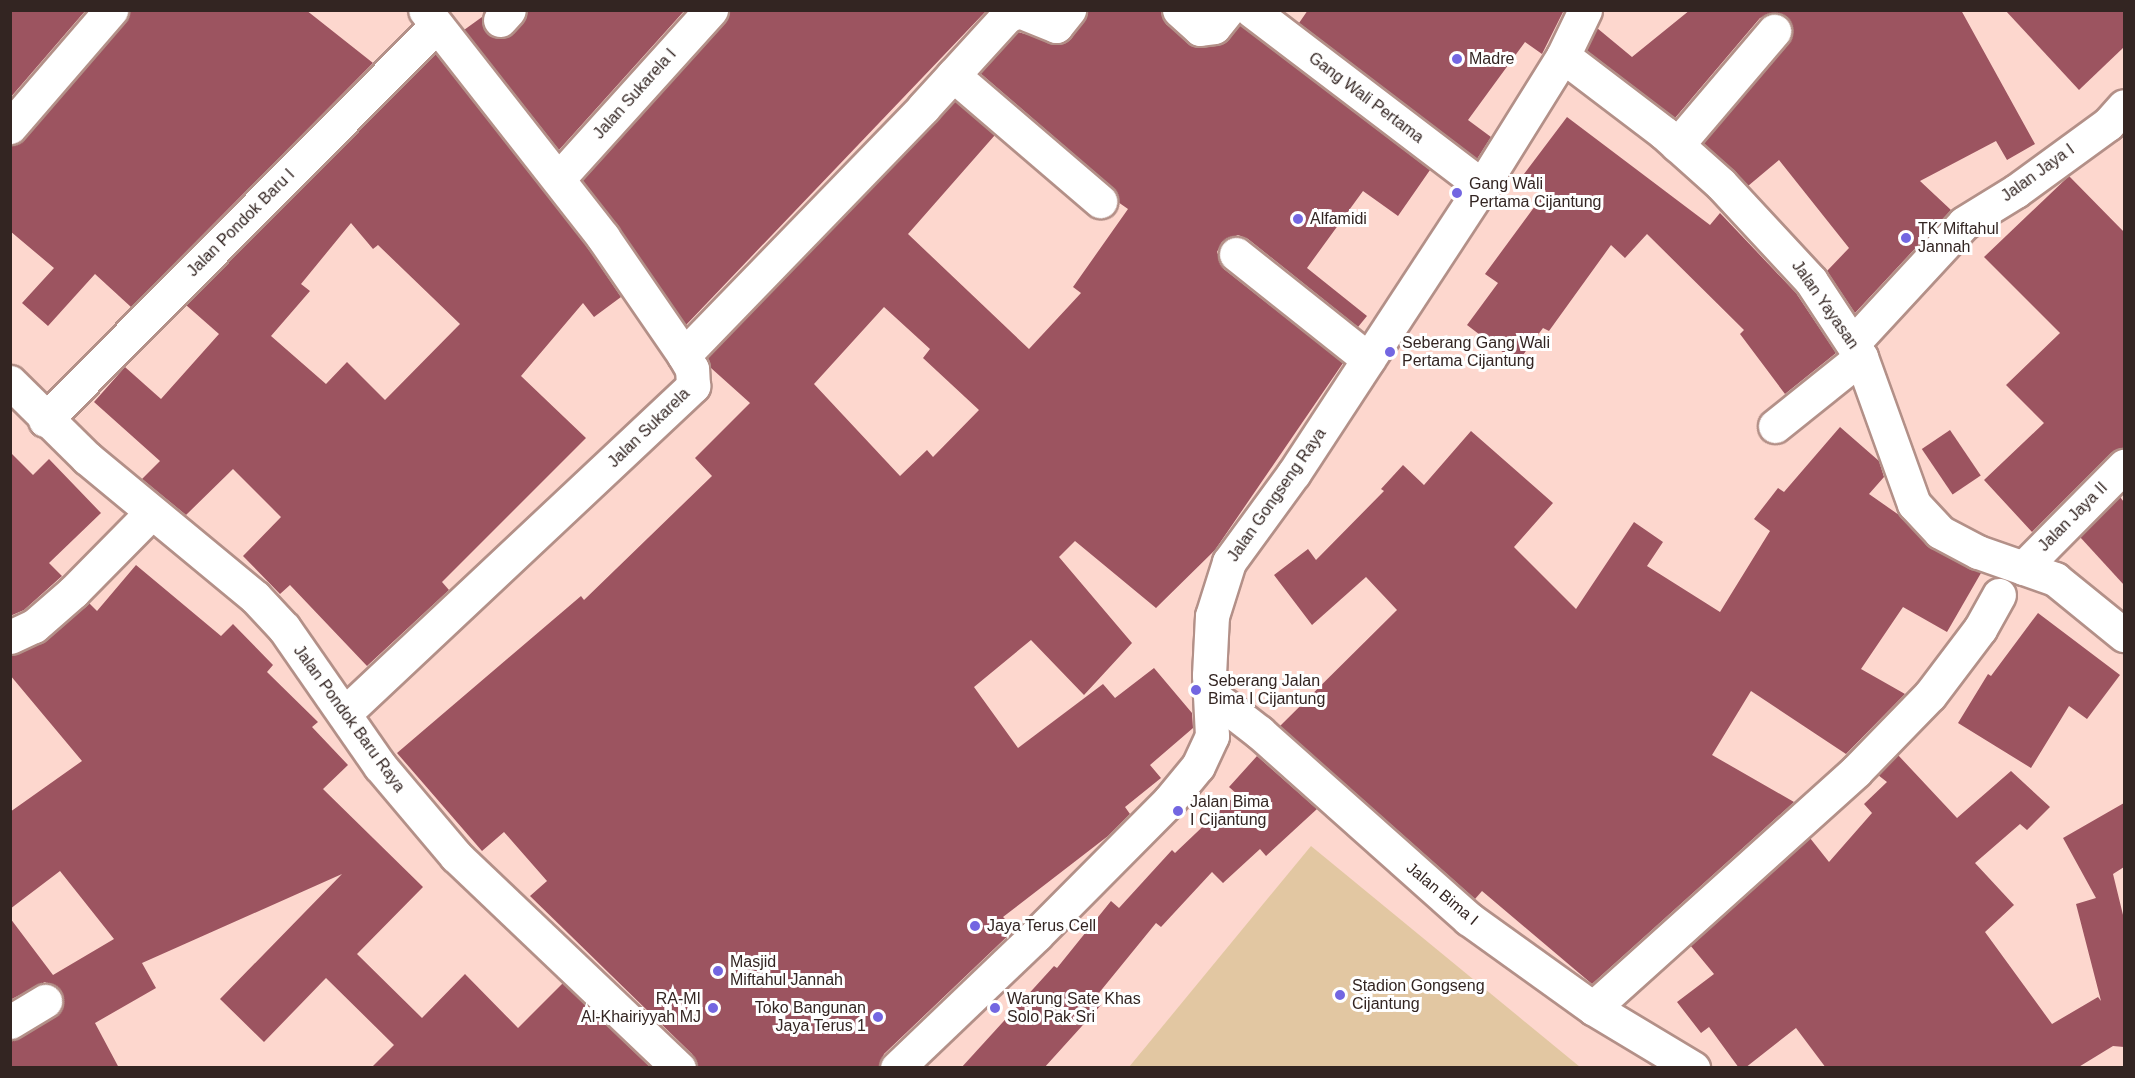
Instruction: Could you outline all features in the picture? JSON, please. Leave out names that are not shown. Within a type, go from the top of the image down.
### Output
[{"type":"street","points":[[10,127],[111,10]]},
{"type":"street","name":"Jalan Sukarela I","points":[[559,178],[711,10]]},
{"type":"street","points":[[684,355],[1007,16],[1019,12],[1056,26],[1069,10]]},
{"type":"street","points":[[1179,10],[1200,30],[1214,27],[1228,10]]},
{"type":"street","name":"Jalan Gongseng Raya","points":[[897,1068],[1036,935],[1188,780],[1212,736],[1210,694],[1212,616],[1229,562],[1294,473],[1482,186],[1563,56],[1585,10]]},
{"type":"street","name":"Gang Wali Pertama","points":[[1261,14],[1482,186]]},
{"type":"street","name":"Jalan Sukarela","points":[[345,713],[676,406],[693,386],[692,369],[684,355],[559,178],[431,18]]},
{"type":"street","name":"Jalan Pondok Baru I","points":[[45,420],[431,18]]},
{"type":"street","points":[[1677,145],[1774,31]]},
{"type":"street","name":"Jalan Yayasan","points":[[1563,56],[1677,145],[1793,259],[1857,350],[1914,504],[1940,532],[1958,543],[2055,579],[2124,635]]},
{"type":"street","points":[[953,75],[1100,201]]},
{"type":"street","name":"Jalan Jaya I","points":[[1775,426],[1857,350],[1964,223],[2016,191],[2108,124],[2124,106]]},
{"type":"street","points":[[1236,254],[1368,359]]},
{"type":"street","name":"Jalan Pondok Baru Raya","points":[[10,381],[45,420],[151,513],[255,597],[284,628],[380,766],[456,856],[679,1068]]},
{"type":"street","name":"Jalan Jaya II","points":[[2024,568],[2124,466]]},
{"type":"street","points":[[10,637],[34,626],[73,592],[151,513]]},
{"type":"street","points":[[1593,1008],[1790,831],[1922,704],[1980,629],[1999,595]]},
{"type":"street","name":"Jalan Bima I","points":[[1210,694],[1259,732],[1469,918],[1593,1008],[1693,1068]]},
{"type":"street","points":[[10,1022],[45,1001]]},
{"type":"shaded area","name":"Stadion Gongseng Cijantung","points":[[1311,846],[1580,1067],[1129,1067]]},
{"type":"building","points":[[10,10],[86,10],[10,98]]},
{"type":"building","points":[[129,10],[306,10],[373,63],[131,307],[95,274],[48,326],[22,303],[54,268],[10,231],[10,145],[24,139],[125,22]]},
{"type":"building","points":[[527,10],[685,10],[559,150],[464,30],[482,17],[488,34],[505,38],[523,23]]},
{"type":"building","points":[[729,10],[987,10],[686,325],[582,180],[725,23]]},
{"type":"building","points":[[1087,10],[1161,10],[1166,24],[1195,47],[1217,45],[1240,25],[1430,170],[1398,216],[1363,191],[1307,268],[1367,316],[1358,327],[1248,239],[1238,235],[1222,242],[1217,252],[1224,269],[1343,363],[1215,550],[1156,608],[1075,541],[1059,557],[1132,643],[1084,695],[1031,640],[974,687],[1018,748],[1103,684],[1115,698],[1154,668],[1192,713],[1193,728],[1150,765],[1161,778],[1125,807],[1130,814],[1108,836],[1003,917],[1015,929],[884,1054],[879,1068],[697,1068],[692,1054],[530,896],[547,881],[504,832],[482,851],[397,753],[581,596],[584,600],[712,476],[695,458],[750,403],[711,368],[707,358],[955,101],[995,135],[908,234],[1029,349],[1081,293],[1073,287],[1128,209],[1118,202],[1112,187],[980,73],[1018,32],[1061,44],[1084,22]],"holes":[[[884,307],[930,349],[923,358],[979,410],[933,457],[927,450],[900,476],[814,384]]]},
{"type":"building","points":[[1308,10],[1564,10],[1542,54],[1525,42],[1468,120],[1491,137],[1477,159],[1299,23]]},
{"type":"building","points":[[1690,10],[1961,10],[2035,144],[2007,160],[1996,141],[1920,181],[1951,210],[1855,313],[1827,271],[1849,248],[1779,160],[1748,186],[1703,143],[1788,43],[1792,34],[1787,17],[1777,13],[1760,18],[1675,118],[1586,50],[1597,28],[1632,57]]},
{"type":"building","points":[[2005,10],[2124,10],[2124,47],[2079,90]]},
{"type":"building","points":[[435,53],[588,248],[621,297],[594,317],[583,303],[521,376],[586,438],[442,582],[449,590],[367,666],[290,585],[280,594],[243,556],[281,517],[233,469],[186,515],[142,479],[160,461],[94,402],[125,367],[161,399],[219,334],[186,305]],"holes":[[[351,223],[373,249],[378,245],[460,324],[385,400],[347,362],[326,384],[271,336],[310,291],[301,284]]]},
{"type":"building","points":[[1567,117],[1710,225],[1720,213],[1796,293],[1836,353],[1785,394],[1740,334],[1744,330],[1647,234],[1625,258],[1611,245],[1549,331],[1543,328],[1517,363],[1467,325],[1498,283],[1485,274],[1546,191],[1524,174]]},
{"type":"building","points":[[2069,176],[2124,232],[2124,448],[2111,453],[2032,532],[1984,480],[2044,423],[2006,385],[2060,333],[1984,257]]},
{"type":"building","points":[[1840,427],[1879,461],[1884,477],[1869,494],[1899,515],[1931,548],[1981,573],[1947,632],[1903,607],[1861,669],[1905,694],[1846,754],[1751,691],[1712,755],[1794,802],[1592,984],[1482,891],[1475,899],[1280,726],[1397,610],[1366,577],[1312,625],[1274,575],[1308,549],[1316,560],[1384,491],[1381,489],[1403,465],[1424,485],[1471,431],[1553,503],[1514,547],[1576,609],[1634,522],[1663,542],[1647,566],[1720,612],[1770,531],[1754,519],[1778,488],[1784,492]]},
{"type":"building","points":[[1950,430],[1981,476],[1953,495],[1922,449]]},
{"type":"building","points":[[10,452],[33,475],[49,459],[101,513],[49,563],[62,576],[24,610],[10,616]]},
{"type":"building","points":[[2120,497],[2124,502],[2124,585],[2080,537]]},
{"type":"building","points":[[136,565],[221,636],[233,624],[273,665],[267,672],[318,722],[312,727],[348,765],[323,789],[423,887],[357,954],[422,1018],[465,974],[518,1028],[563,983],[651,1068],[371,1068],[394,1045],[326,978],[264,1042],[220,999],[342,874],[142,963],[156,988],[95,1023],[119,1068],[10,1068],[10,1041],[55,1017],[64,1001],[61,991],[45,982],[10,1000],[10,918],[53,975],[114,939],[60,871],[10,909],[10,812],[82,761],[10,675],[10,655],[46,640],[89,603],[97,611]]},
{"type":"building","points":[[2038,613],[2120,675],[2087,719],[2069,706],[2031,768],[1958,723],[1988,674],[1991,676]]},
{"type":"building","points":[[1898,755],[1957,818],[2011,771],[2050,807],[2027,830],[2020,824],[1975,863],[2014,905],[1985,932],[2052,1024],[2098,997],[2101,1001],[2076,904],[2096,898],[2063,838],[2124,803],[2124,867],[2113,874],[2124,919],[2124,1047],[2113,1046],[2077,1068],[1826,1068],[1796,1028],[1745,1068],[1739,1068],[1709,1027],[1701,1033],[1677,1002],[1714,974],[1690,945],[1810,838],[1829,862],[1872,813],[1864,804],[1887,782],[1878,775]]},
{"type":"building","points":[[1257,756],[1317,809],[1266,856],[1260,849],[1223,883],[1212,872],[1161,927],[1156,923],[1094,999],[1101,1005],[1044,1068],[961,1068],[1054,966],[1057,968],[1111,901],[1119,908],[1172,850],[1175,853],[1237,794],[1229,787]]},
{"type":"place","name":"Madre","points":[[1457,59]]},
{"type":"place","name":"Gang Wali Pertama Cijantung","points":[[1457,193]]},
{"type":"place","name":"Alfamidi","points":[[1298,219]]},
{"type":"place","name":"TK Miftahul Jannah","points":[[1906,238]]},
{"type":"place","name":"Seberang Gang Wali Pertama Cijantung","points":[[1390,352]]},
{"type":"place","name":"Seberang Jalan Bima I Cijantung","points":[[1196,690]]},
{"type":"place","name":"Jalan Bima I Cijantung","points":[[1178,811]]},
{"type":"place","name":"Jaya Terus Cell","points":[[975,926]]},
{"type":"place","name":"Masjid Miftahul Jannah","points":[[718,971]]},
{"type":"place","name":"Stadion Gongseng Cijantung","points":[[1340,995]]},
{"type":"place","name":"RA-MI Al-Khairiyyah MJ","points":[[713,1008]]},
{"type":"place","name":"Warung Sate Khas Solo Pak Sri","points":[[995,1008]]},
{"type":"place","name":"Toko Bangunan Jaya Terus 1","points":[[878,1017]]}]
